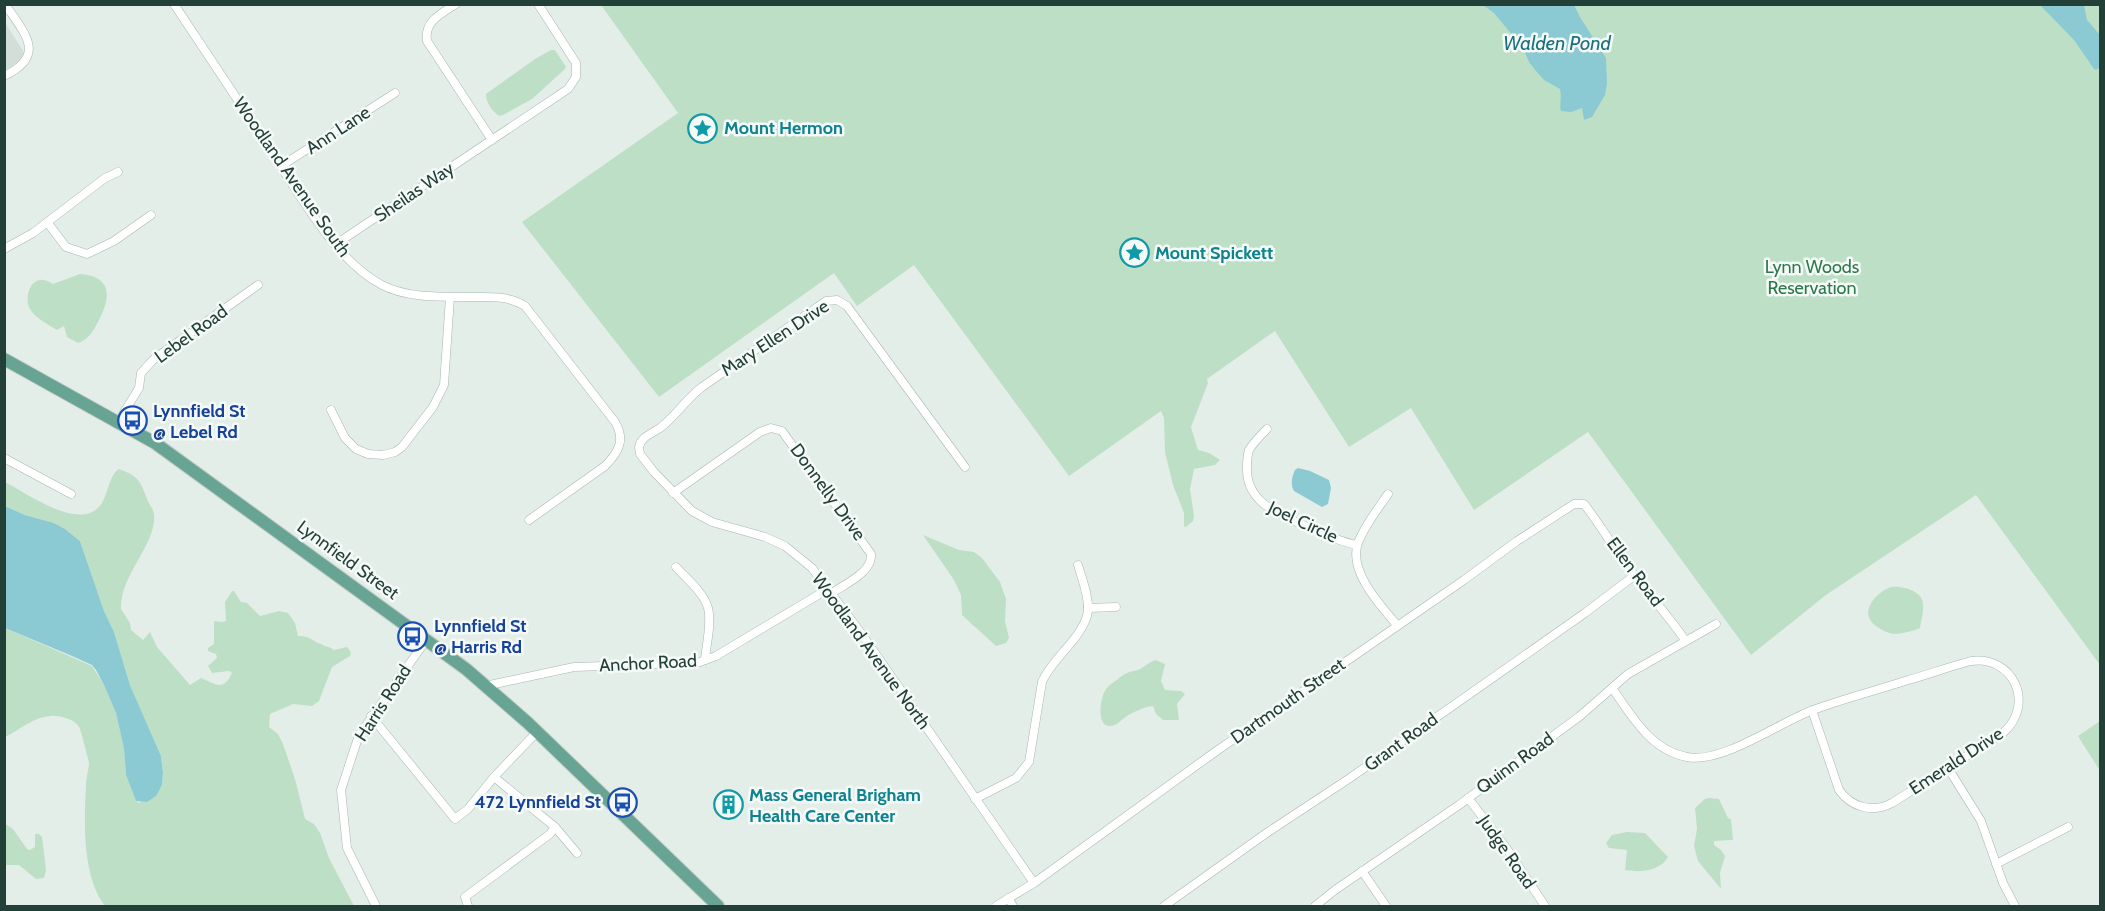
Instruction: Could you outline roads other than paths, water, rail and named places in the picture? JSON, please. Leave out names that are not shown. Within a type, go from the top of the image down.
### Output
[{"type":"main road","name":"Lynnfield Street","points":[[4,359],[155,443],[426,639],[485,686],[537,732],[718,906]]},
{"type":"street","points":[[4,76],[22,65],[30,51],[29,41],[5,4]]},
{"type":"street","name":"Woodland Avenue South","points":[[174,4],[281,166],[336,244],[357,268],[382,285],[410,294],[508,298],[529,309],[615,422],[620,432],[619,447],[615,457],[529,520]]},
{"type":"street","points":[[456,4],[431,22],[426,31],[427,41],[492,140]]},
{"type":"street","name":"Sheilas Way","points":[[336,244],[568,89],[576,77],[577,68],[574,58],[538,4]]},
{"type":"street","name":"Ann Lane","points":[[281,166],[395,93]]},
{"type":"street","points":[[4,249],[33,233],[105,178],[118,172]]},
{"type":"street","points":[[47,222],[66,247],[87,254],[114,241],[151,215]]},
{"type":"street","name":"Lebel Road","points":[[118,422],[139,388],[141,373],[154,359],[258,285]]},
{"type":"street","points":[[331,410],[345,438],[356,449],[368,454],[383,455],[395,452],[402,447],[433,407],[444,385],[450,297]]},
{"type":"street","name":"Mary Ellen Drive","points":[[639,447],[642,440],[672,418],[702,387],[826,301],[834,299],[847,306],[965,467]]},
{"type":"street","name":"Donnelly Drive","points":[[673,493],[764,430],[775,429],[783,432],[871,554],[871,561],[867,568],[830,591]]},
{"type":"street","name":"Joel Circle","points":[[1267,429],[1248,453],[1247,476],[1252,491],[1262,503],[1277,513],[1336,539],[1357,545]]},
{"type":"street","name":"Woodland Avenue North","points":[[639,447],[642,456],[673,493],[692,511],[712,522],[765,537],[785,546],[812,568],[1034,883]]},
{"type":"street","points":[[4,458],[71,494]]},
{"type":"street","points":[[1388,494],[1357,545],[1356,560],[1360,574],[1378,604],[1397,625]]},
{"type":"street","name":"Dartmouth Street","points":[[996,906],[1034,883],[1215,752],[1555,515],[1574,504],[1584,504]]},
{"type":"street","name":"Ellen Road","points":[[1584,504],[1685,640]]},
{"type":"street","points":[[975,799],[1016,778],[1029,762],[1042,682],[1048,670],[1083,625],[1088,608],[1078,565]]},
{"type":"street","points":[[676,567],[703,598],[708,608],[705,660]]},
{"type":"street","name":"Grant Road","points":[[1164,906],[1585,613],[1635,575]]},
{"type":"street","name":"Anchor Road","points":[[485,686],[574,667],[687,665],[716,656],[830,591]]},
{"type":"street","points":[[1088,608],[1116,607]]},
{"type":"street","name":"Quinn Road","points":[[1315,906],[1580,716],[1628,674],[1716,624]]},
{"type":"street","name":"Harris Road","points":[[376,906],[347,848],[341,790],[359,735],[426,639]]},
{"type":"street","name":"Emerald Drive","points":[[1612,688],[1645,734],[1659,747],[1688,758],[1713,757],[1812,710],[1967,662],[1981,660],[1999,666],[2010,675],[2017,687],[2019,705],[2015,719],[2003,732],[1886,806],[1871,809],[1859,806],[1846,798],[1839,790],[1812,710]]},
{"type":"street","points":[[371,716],[455,819],[468,809],[494,777],[537,732]]},
{"type":"street","points":[[1948,768],[1981,821],[2002,883],[2015,906]]},
{"type":"street","points":[[494,777],[555,827],[577,853]]},
{"type":"street","name":"Judge Road","points":[[1468,798],[1507,849],[1545,906]]},
{"type":"street","points":[[468,906],[465,897],[550,834],[555,827]]},
{"type":"street","points":[[1996,864],[2068,827]]},
{"type":"street","points":[[1362,871],[1386,906]]},
{"type":"street","points":[[1008,898],[1013,906]]},
{"type":"street","points":[[1175,899],[1180,906]]},
{"type":"water","name":"Walden Pond","points":[[1483,5],[1574,5],[1606,58],[1605,95],[1592,117],[1584,120],[1582,108],[1571,112],[1561,111],[1560,89],[1544,80],[1529,62],[1523,48],[1494,13]]},
{"type":"water","points":[[2040,5],[2084,5],[2087,20],[2100,35],[2100,67],[2094,69],[2074,40]]},
{"type":"water","points":[[1298,468],[1329,480],[1331,488],[1328,504],[1322,507],[1294,491],[1292,478]]},
{"type":"water","points":[[5,506],[25,515],[54,523],[80,541],[104,611],[114,632],[130,685],[161,756],[162,785],[156,796],[147,802],[136,801],[126,775],[124,749],[116,713],[92,665],[5,628]]},
{"type":"place","name":"Mount Hermon","points":[[703,128]]},
{"type":"place","name":"Mount Spickett","points":[[1134,253]]},
{"type":"place","name":"Lynnfield St @ Lebel Rd","points":[[132,421]]},
{"type":"place","name":"Lynnfield St @ Harris Rd","points":[[413,636]]},
{"type":"place","name":"472 Lynnfield St","points":[[622,802]]},
{"type":"place","name":"Mass General Brigham Health Care Center","points":[[728,805]]},
{"type":"park label","name":"Lynn Woods Reservation","points":[[1812,277]]}]
